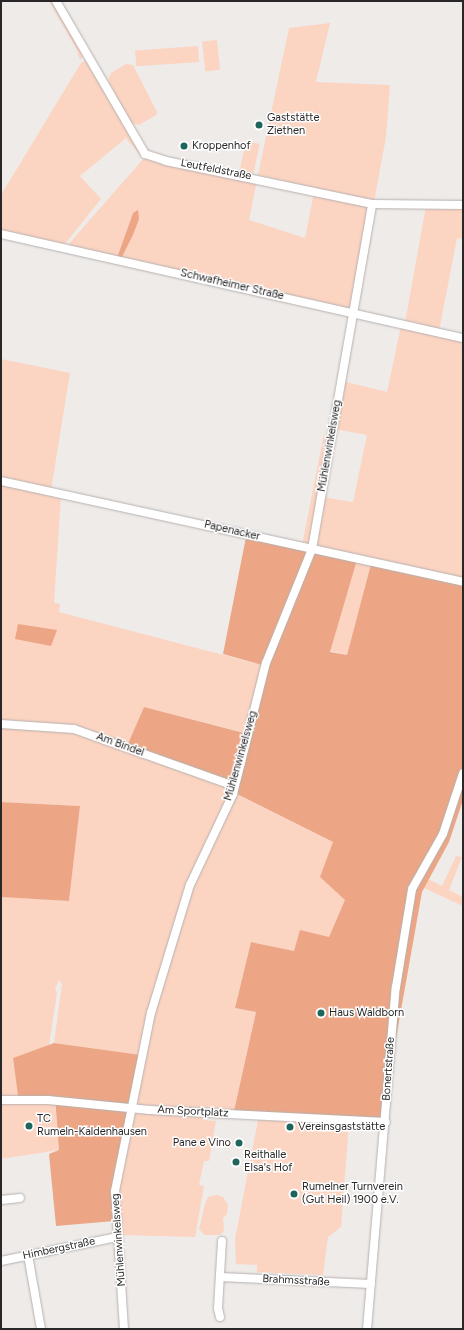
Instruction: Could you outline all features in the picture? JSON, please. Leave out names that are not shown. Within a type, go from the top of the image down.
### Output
[{"type":"street","name":"Leutfeldstraße","points":[[56,1],[89,54],[138,146],[145,154],[166,161],[372,204],[463,205]]},
{"type":"street","name":"Mühlenwinkelsweg","points":[[124,1329],[115,1191],[151,1013],[178,919],[190,885],[234,786],[266,663],[312,549],[372,204]]},
{"type":"street","name":"Schwafheimer Straße","points":[[1,234],[463,338]]},
{"type":"street","name":"Papenacker","points":[[1,481],[463,582]]},
{"type":"street","name":"Am Bindel","points":[[1,724],[74,729],[234,786]]},
{"type":"street","name":"Bonertstraße","points":[[367,1329],[386,1122],[396,987],[412,890],[443,834],[463,773]]},
{"type":"street","name":"Am Sportplatz","points":[[1,1100],[48,1100],[133,1108],[386,1122]]},
{"type":"street","points":[[1,1200],[20,1198]]},
{"type":"street","name":"Himbergstraße","points":[[1,1261],[117,1237]]},
{"type":"street","points":[[220,1317],[222,1241]]},
{"type":"street","points":[[28,1256],[41,1329]]},
{"type":"street","name":"Brahmsstraße","points":[[220,1277],[371,1284]]},
{"type":"shaded area","points":[[49,1],[55,1],[85,54],[80,60],[77,50]]},
{"type":"shaded area","points":[[330,23],[316,82],[390,85],[386,137],[374,202],[258,175],[289,28]]},
{"type":"shaded area","points":[[217,40],[220,70],[205,71],[202,42]]},
{"type":"shaded area","points":[[198,46],[199,62],[136,66],[135,50]]},
{"type":"shaded area","points":[[87,59],[141,156],[126,138],[80,176],[101,199],[64,245],[1,231],[1,195],[81,63]]},
{"type":"shaded area","points":[[126,64],[133,65],[157,112],[156,115],[139,125],[131,123],[108,80],[111,73]]},
{"type":"shaded area","points":[[246,141],[260,144],[253,173],[240,170]]},
{"type":"shaded area","points":[[145,157],[257,180],[249,220],[305,238],[314,192],[368,207],[350,310],[121,259],[133,235],[138,211],[133,213],[117,258],[67,246]]},
{"type":"shaded area","points":[[426,206],[463,207],[463,239],[457,238],[439,331],[405,323]]},
{"type":"shaded area","points":[[138,210],[139,219],[133,235],[121,259],[117,258],[133,213]]},
{"type":"shaded area","points":[[401,326],[463,340],[463,582],[315,546],[323,497],[353,502],[367,435],[335,429],[342,381],[387,392]]},
{"type":"shaded area","points":[[1,359],[70,373],[51,490],[1,479]]},
{"type":"shaded area","points":[[324,434],[329,435],[310,544],[302,545]]},
{"type":"shaded area","points":[[1,482],[61,495],[54,603],[60,604],[59,612],[262,665],[246,733],[144,707],[127,746],[74,727],[1,722]]},
{"type":"shaded area","points":[[246,537],[357,560],[330,652],[347,655],[371,564],[463,583],[463,800],[449,842],[422,892],[382,1117],[378,1120],[234,1111],[256,1012],[235,1008],[251,942],[294,951],[300,930],[329,937],[345,900],[320,877],[333,842],[235,793],[238,785],[127,746],[144,707],[248,734],[262,665],[223,654]]},
{"type":"shaded area","points":[[357,560],[371,564],[347,655],[330,651]]},
{"type":"shaded area","points":[[18,624],[57,630],[51,646],[15,639]]},
{"type":"shaded area","points":[[1,726],[74,732],[231,789],[186,891],[160,968],[141,1055],[54,1043],[62,984],[59,980],[55,989],[57,993],[49,1045],[13,1058],[18,1096],[1,1096],[1,897],[69,901],[80,806],[1,802]]},
{"type":"shaded area","points":[[235,793],[333,842],[346,899],[329,937],[294,951],[251,942],[235,1008],[256,1012],[234,1111],[139,1105],[136,1101],[159,991],[192,886]]},
{"type":"shaded area","points":[[1,802],[80,806],[69,901],[1,897]]},
{"type":"shaded area","points":[[456,856],[462,857],[449,890],[463,897],[463,906],[424,888],[428,879],[442,886]]},
{"type":"shaded area","points":[[54,1043],[141,1055],[114,1221],[56,1226],[49,1154],[59,1150],[55,1097],[18,1096],[13,1058]]},
{"type":"shaded area","name":"TC Rumeln-Kaldenhausen","points":[[1,1102],[55,1102],[59,1150],[1,1159]]},
{"type":"shaded area","points":[[136,1111],[204,1115],[203,1120],[216,1121],[209,1161],[204,1161],[199,1185],[204,1186],[195,1237],[121,1235],[119,1190]]},
{"type":"shaded area","name":"Rumelner Turnverein (Gut Heil) 1900 e.V.","points":[[258,1120],[349,1124],[341,1227],[328,1237],[323,1275],[257,1272],[257,1265],[236,1264],[235,1239]]},
{"type":"shaded area","points":[[217,1195],[223,1197],[228,1205],[227,1214],[223,1218],[224,1231],[220,1235],[204,1235],[199,1229],[205,1204],[208,1197]]},
{"type":"place","name":"Gaststätte Ziethen","points":[[259,125]]},
{"type":"place","name":"Kroppenhof","points":[[184,146]]},
{"type":"place","name":"Haus Waldborn","points":[[321,1013]]},
{"type":"place","name":"TC Rumeln-Kaldenhausen","points":[[29,1126]]},
{"type":"place","name":"Vereinsgaststätte","points":[[290,1127]]},
{"type":"place","name":"Pane e Vino","points":[[239,1143]]},
{"type":"place","name":"Reithalle Elsa's Hof","points":[[236,1162]]},
{"type":"place","name":"Rumelner Turnverein (Gut Heil) 1900 e.V.","points":[[294,1194]]}]
